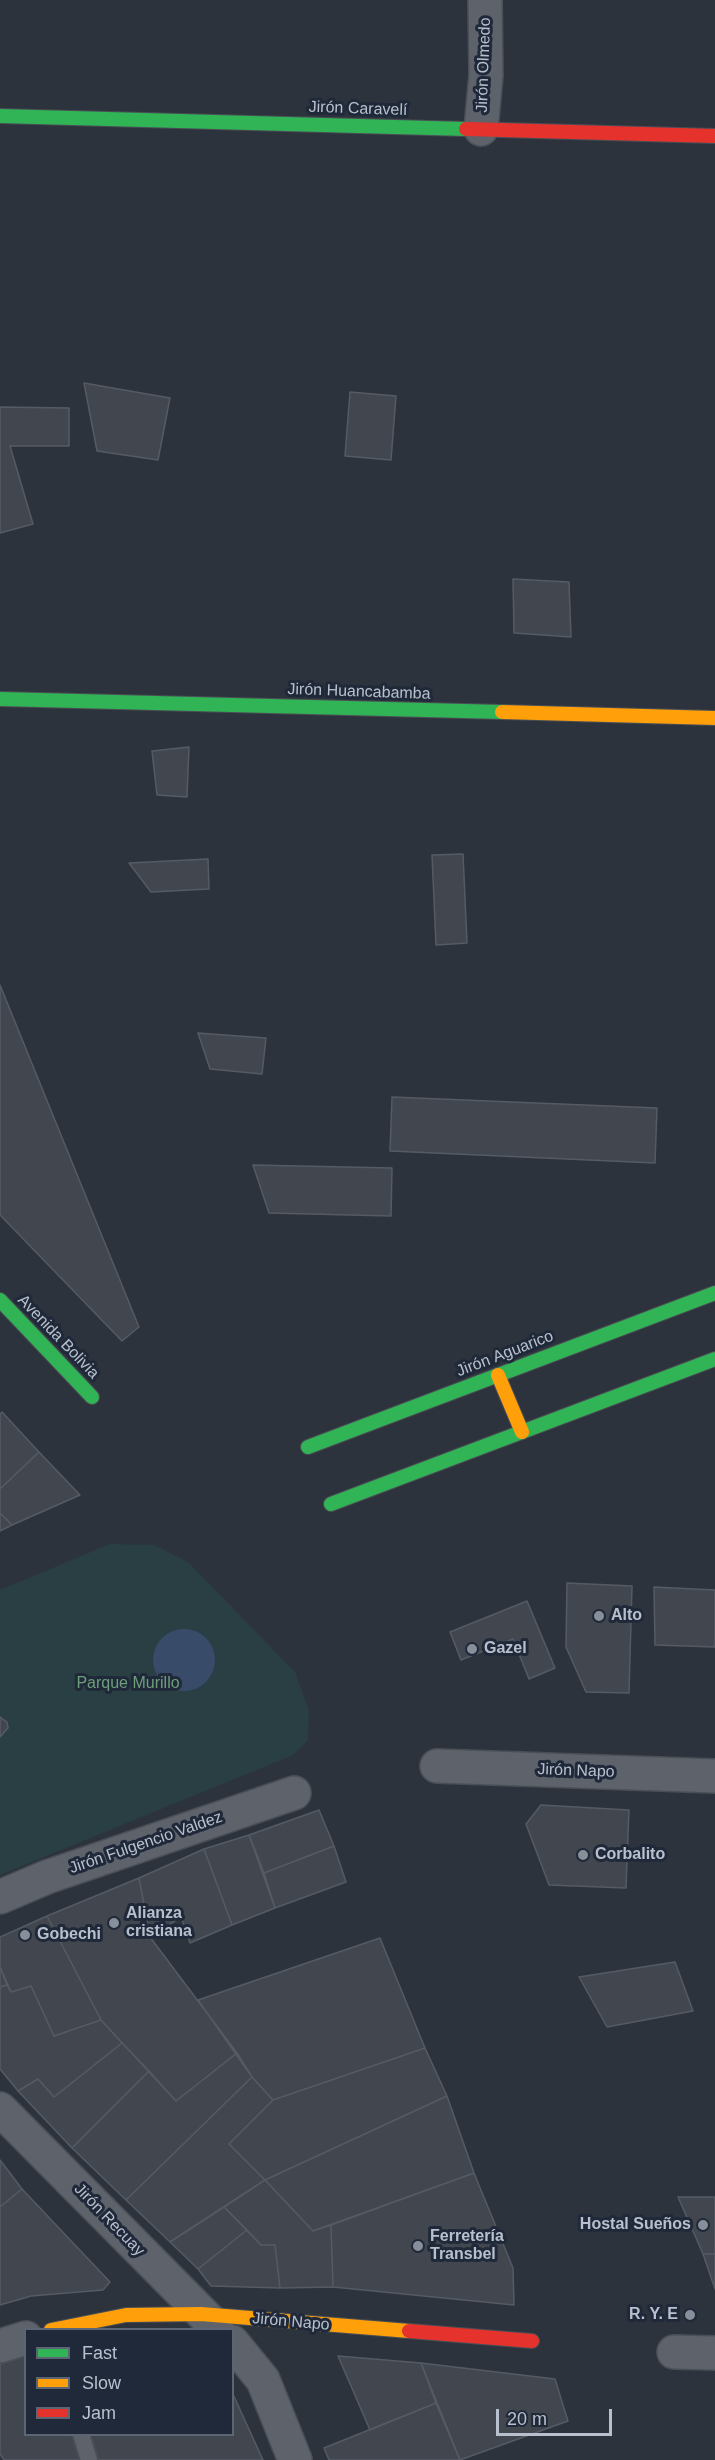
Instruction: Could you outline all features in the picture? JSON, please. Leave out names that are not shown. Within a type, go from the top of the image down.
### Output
[{"type":"street","name":"Jirón Olmedo","points":[[481,129],[486,75],[485,0]]},
{"type":"street","name":"Jirón Caravelí","points":[[0,116],[715,136]]},
{"type":"street","name":"Jirón Huancabamba","points":[[2,699],[715,718]]},
{"type":"street","name":"Jirón Aguarico","points":[[308,1447],[715,1293]]},
{"type":"street","name":"Avenida Bolivia","points":[[0,1300],[92,1397]]},
{"type":"street","points":[[331,1504],[715,1359]]},
{"type":"street","points":[[498,1375],[522,1432]]},
{"type":"street","name":"Jirón Napo","points":[[437,1766],[715,1776]]},
{"type":"street","name":"Jirón Fulgencio Valdez","points":[[0,1897],[46,1877],[294,1792]]},
{"type":"street","name":"Jirón Recuay","points":[[0,2109],[210,2322]]},
{"type":"street","name":"Jirón Napo","points":[[61,2328],[126,2315],[532,2341]]},
{"type":"street","points":[[0,2346],[24,2339]]},
{"type":"street","points":[[234,2344],[263,2380],[296,2460]]},
{"type":"street","points":[[674,2352],[715,2353]]},
{"type":"lane","points":[[82,2436],[89,2460]]},
{"type":"green space","name":"Parque Murillo","points":[[110,1544],[154,1545],[188,1562],[295,1672],[309,1711],[308,1740],[293,1755],[0,1875],[0,1590]]},
{"type":"water","points":[[184,1629],[196,1631],[206,1638],[213,1648],[215,1660],[213,1672],[206,1682],[196,1689],[184,1691],[172,1689],[162,1682],[155,1672],[153,1660],[155,1648],[162,1638],[172,1631]]},
{"type":"building","points":[[84,383],[170,398],[158,460],[97,451]]},
{"type":"building","points":[[350,392],[396,396],[391,460],[345,456]]},
{"type":"building","points":[[0,407],[69,408],[69,446],[10,446],[33,524],[0,533]]},
{"type":"building","points":[[513,579],[569,582],[571,637],[514,633]]},
{"type":"building","points":[[189,747],[187,797],[157,795],[152,751]]},
{"type":"building","points":[[463,854],[467,943],[436,945],[432,855]]},
{"type":"building","points":[[208,859],[209,889],[151,892],[129,863]]},
{"type":"building","points":[[0,985],[139,1327],[122,1341],[0,1215]]},
{"type":"building","points":[[198,1033],[266,1038],[262,1074],[210,1069]]},
{"type":"building","points":[[392,1097],[657,1108],[655,1163],[390,1151]]},
{"type":"building","points":[[253,1165],[392,1168],[391,1216],[269,1213]]},
{"type":"building","points":[[2,1412],[39,1452],[0,1489],[0,1414]]},
{"type":"building","points":[[39,1452],[80,1495],[12,1525],[0,1513],[0,1489]]},
{"type":"building","points":[[0,1513],[12,1525],[0,1531]]},
{"type":"building","name":"Alto","points":[[567,1583],[632,1586],[629,1693],[586,1692],[566,1647]]},
{"type":"building","points":[[654,1587],[715,1590],[715,1647],[655,1645]]},
{"type":"building","name":"Gazel","points":[[527,1601],[555,1668],[529,1679],[513,1639],[461,1660],[450,1632]]},
{"type":"building","points":[[0,1717],[7,1722],[8,1728],[0,1737]]},
{"type":"building","name":"Corbalito","points":[[541,1805],[629,1810],[626,1888],[549,1885],[526,1824]]},
{"type":"building","points":[[319,1810],[334,1846],[264,1873],[249,1835]]},
{"type":"building","points":[[249,1835],[275,1908],[232,1925],[204,1849]]},
{"type":"building","points":[[334,1846],[346,1882],[275,1908],[264,1873]]},
{"type":"building","points":[[204,1849],[232,1925],[190,1943],[181,1917],[150,1937],[139,1878]]},
{"type":"building","points":[[139,1878],[150,1937],[237,2053],[176,2101],[101,2020],[47,1916]]},
{"type":"building","points":[[47,1916],[101,2020],[54,2036],[31,1986],[11,1992],[0,1967],[0,1937]]},
{"type":"building","points":[[380,1938],[425,2048],[273,2100],[252,2077],[198,2000]]},
{"type":"building","points":[[675,1962],[693,2011],[607,2027],[579,1977]]},
{"type":"building","points":[[0,1967],[7,1985],[0,1987]]},
{"type":"building","points":[[7,1985],[11,1992],[31,1986],[54,2036],[101,2020],[122,2043],[54,2097],[38,2079],[18,2091],[0,2069],[0,1987]]},
{"type":"building","points":[[122,2043],[149,2071],[72,2148],[18,2091],[38,2079],[54,2097]]},
{"type":"building","points":[[425,2048],[447,2096],[265,2180],[229,2144],[273,2100]]},
{"type":"building","points":[[237,2053],[252,2077],[126,2200],[72,2148],[149,2071],[176,2101]]},
{"type":"building","points":[[252,2077],[273,2100],[229,2144],[265,2180],[170,2242],[126,2200]]},
{"type":"building","points":[[447,2096],[474,2173],[313,2231],[265,2180]]},
{"type":"building","points":[[0,2160],[22,2189],[0,2207]]},
{"type":"building","name":"Ferretería Transbel","points":[[474,2173],[513,2268],[514,2305],[333,2287],[331,2225]]},
{"type":"building","points":[[265,2180],[313,2231],[331,2225],[333,2287],[280,2288],[275,2245],[261,2245],[224,2207]]},
{"type":"building","points":[[22,2189],[110,2282],[103,2290],[31,2296],[0,2305],[0,2207]]},
{"type":"building","name":"Hostal Sueños","points":[[678,2197],[715,2197],[715,2254],[703,2254]]},
{"type":"building","points":[[224,2207],[247,2230],[198,2269],[170,2242]]},
{"type":"building","points":[[247,2230],[261,2245],[275,2245],[280,2288],[211,2286],[198,2269]]},
{"type":"building","points":[[703,2254],[715,2254],[715,2289]]},
{"type":"building","points":[[338,2356],[421,2363],[436,2403],[370,2430]]},
{"type":"building","points":[[24,2357],[24,2436],[77,2436],[83,2460],[4,2460],[0,2454],[0,2364]]},
{"type":"building","points":[[421,2363],[555,2379],[568,2421],[460,2460]]},
{"type":"building","points":[[234,2396],[263,2460],[83,2460],[77,2436],[234,2436]]},
{"type":"building","points":[[436,2403],[460,2460],[329,2460],[324,2448]]},
{"type":"traffic: fast","points":[[0,116],[466,129]]},
{"type":"traffic: fast","points":[[1,699],[502,712]]},
{"type":"traffic: fast","points":[[308,1447],[715,1293]]},
{"type":"traffic: fast","points":[[0,1300],[92,1397]]},
{"type":"traffic: fast","points":[[331,1504],[715,1359]]},
{"type":"traffic: slow","points":[[502,712],[715,718]]},
{"type":"traffic: slow","points":[[498,1375],[522,1432]]},
{"type":"traffic: slow","points":[[61,2328],[126,2315],[201,2314],[409,2331]]},
{"type":"traffic: jam","points":[[466,129],[715,136]]},
{"type":"traffic: jam","points":[[409,2331],[532,2341]]},
{"type":"place","name":"Alto","points":[[599,1616]]},
{"type":"place","name":"Gazel","points":[[472,1649]]},
{"type":"place","name":"Corbalito","points":[[583,1855]]},
{"type":"place","name":"Alianza cristiana","points":[[114,1923]]},
{"type":"place","name":"Gobechi","points":[[25,1935]]},
{"type":"place","name":"Hostal Sueños","points":[[703,2225]]},
{"type":"place","name":"Ferretería Transbel","points":[[418,2246]]},
{"type":"place","name":"R. Y. E","points":[[690,2315]]}]
